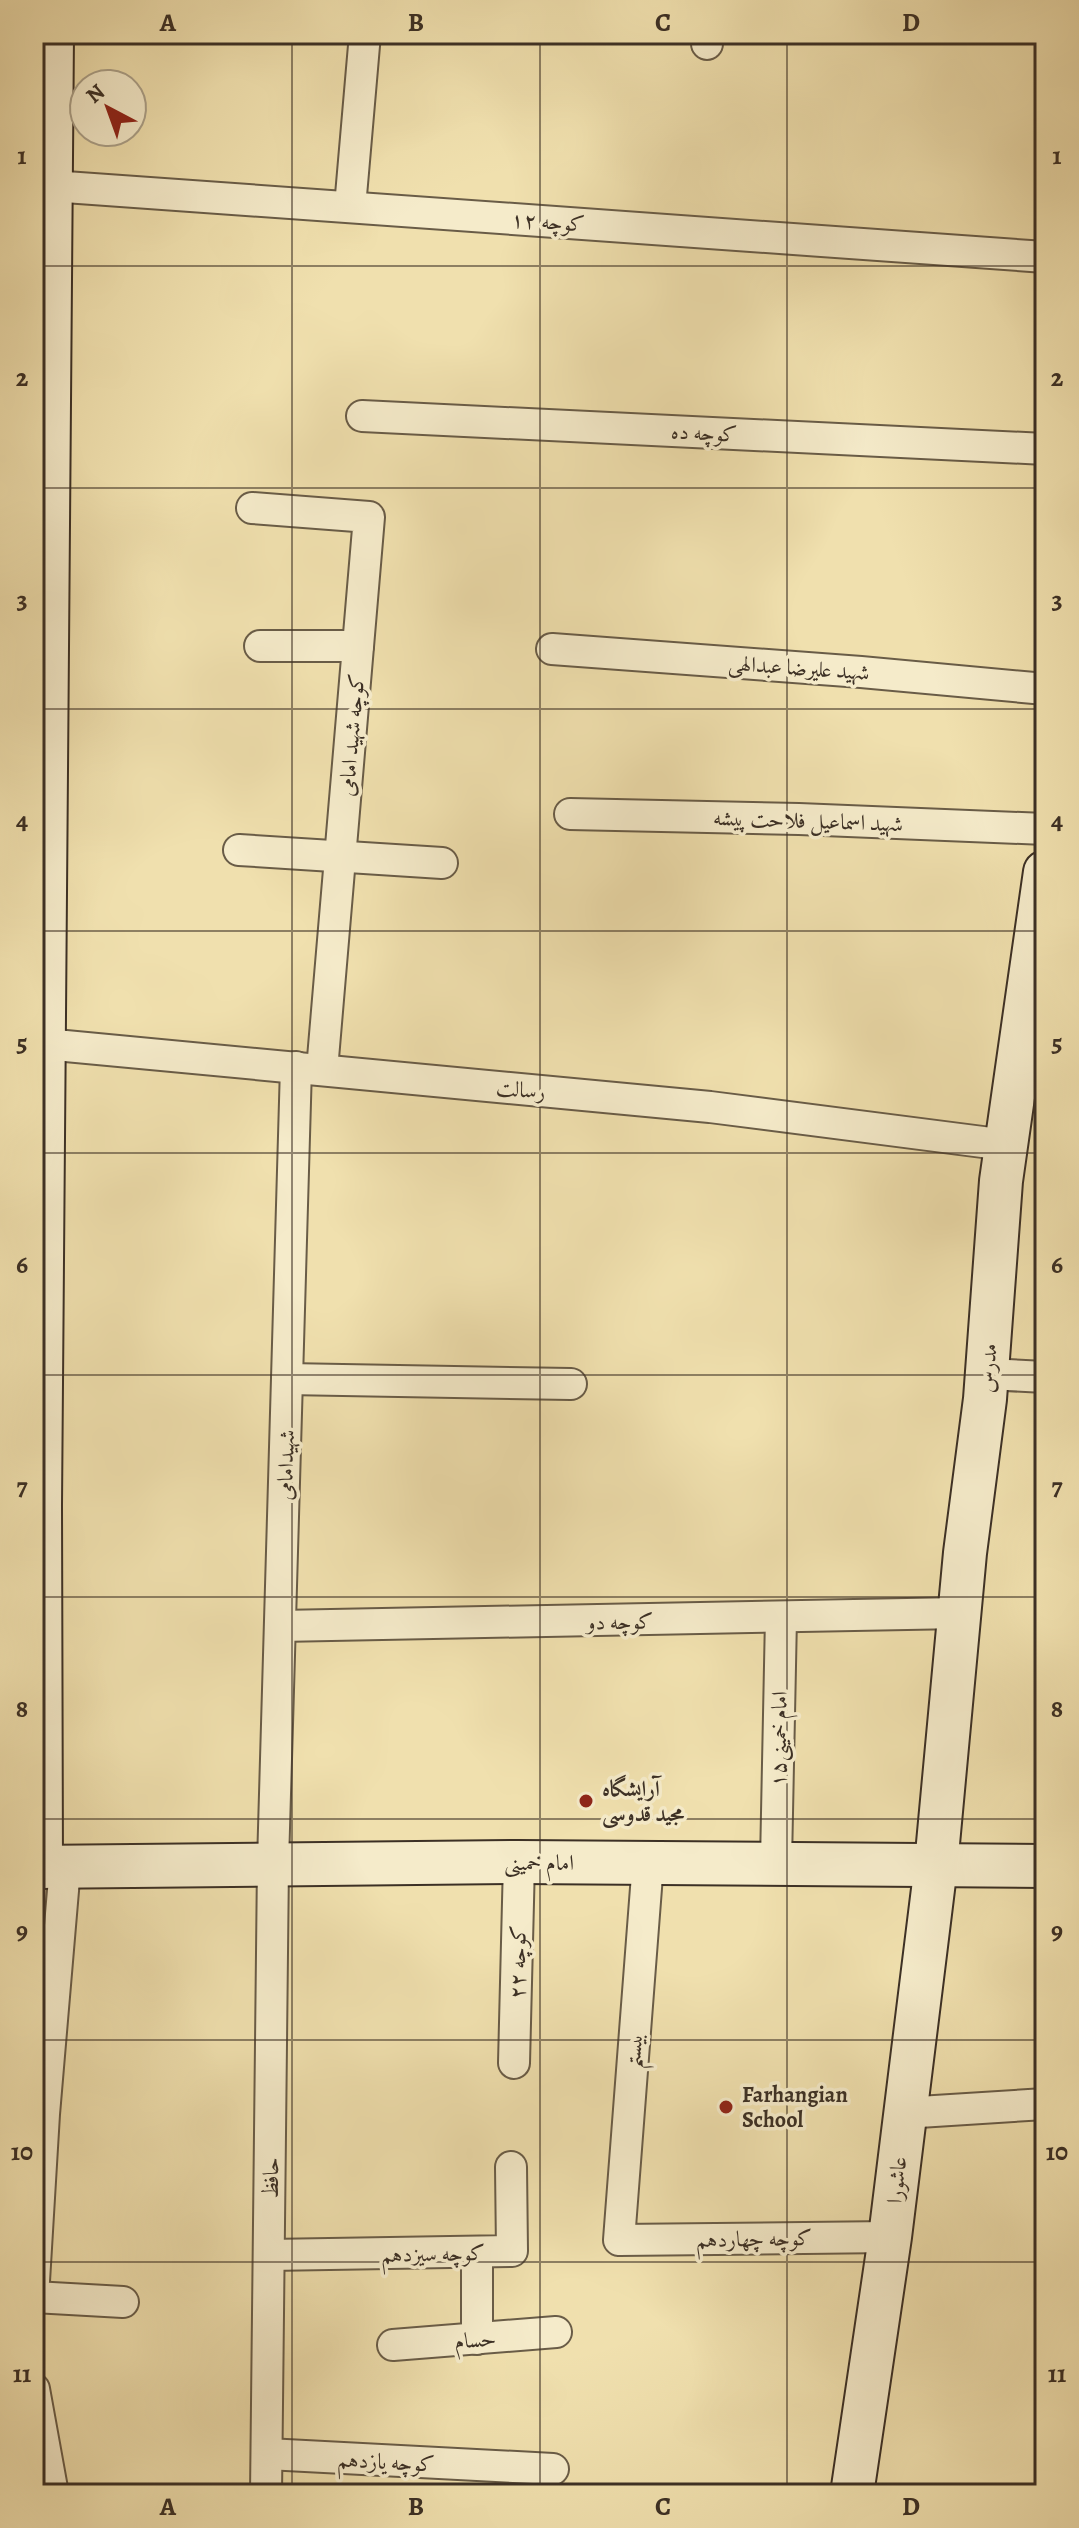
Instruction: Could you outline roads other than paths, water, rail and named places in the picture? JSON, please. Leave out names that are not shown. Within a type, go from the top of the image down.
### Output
[{"type":"street","points":[[34,2281],[44,2114],[47,1867],[39,1043],[42,469],[51,186],[52,34]]},
{"type":"street","points":[[350,207],[365,34]]},
{"type":"street","name":"کوچه ۱۲","points":[[51,186],[1045,257]]},
{"type":"street","name":"کوچه ده","points":[[362,416],[1045,449]]},
{"type":"street","name":"کوچه شهید امامی","points":[[252,508],[369,517],[340,858],[309,1068]]},
{"type":"street","points":[[260,646],[358,646]]},
{"type":"street","name":"شهید علیرضا عبدالهی","points":[[552,649],[1045,689]]},
{"type":"street","name":"شهید اسماعیل فلاحت پیشه","points":[[570,814],[1045,829]]},
{"type":"street","points":[[239,850],[442,863]]},
{"type":"street","name":"مدرس","points":[[936,1865],[987,1374],[1001,1181],[1006,1145],[1034,1028],[1045,872]]},
{"type":"street","name":"رسالت","points":[[39,1043],[710,1107],[1006,1145]]},
{"type":"street","name":"شهیدامامی","points":[[273,1863],[287,1379],[309,1068]]},
{"type":"street","points":[[987,1374],[1045,1377]]},
{"type":"street","points":[[287,1379],[571,1384]]},
{"type":"street","name":"کوچه دو","points":[[280,1626],[960,1613]]},
{"type":"street","name":"امام خمینی۱۵","points":[[776,1862],[781,1617]]},
{"type":"street","name":"امام خمینی","points":[[47,1867],[519,1862],[1045,1866]]},
{"type":"street","name":"کوچه ۲۲","points":[[514,2063],[519,1862]]},
{"type":"street","name":"بیستم","points":[[619,2240],[648,1862]]},
{"type":"street","name":"حافظ","points":[[266,2494],[273,1863]]},
{"type":"street","name":"عاشورا","points":[[852,2494],[890,2237],[936,1865]]},
{"type":"street","points":[[903,2113],[1045,2104]]},
{"type":"street","name":"کوچه سیزدهم","points":[[269,2255],[512,2251],[511,2167]]},
{"type":"street","name":"کوچه چهاردهم","points":[[619,2240],[890,2237]]},
{"type":"street","points":[[477,2252],[477,2339]]},
{"type":"street","points":[[34,2297],[123,2302]]},
{"type":"street","name":"حسام","points":[[393,2345],[556,2332]]},
{"type":"street","points":[[34,2389],[53,2494]]},
{"type":"street","name":"کوچه یازدهم","points":[[267,2454],[553,2469]]},
{"type":"place","name":"آرایشگاه مجید قدوسی","points":[[586,1801]]},
{"type":"place","name":"Farhangian School","points":[[726,2107]]}]
